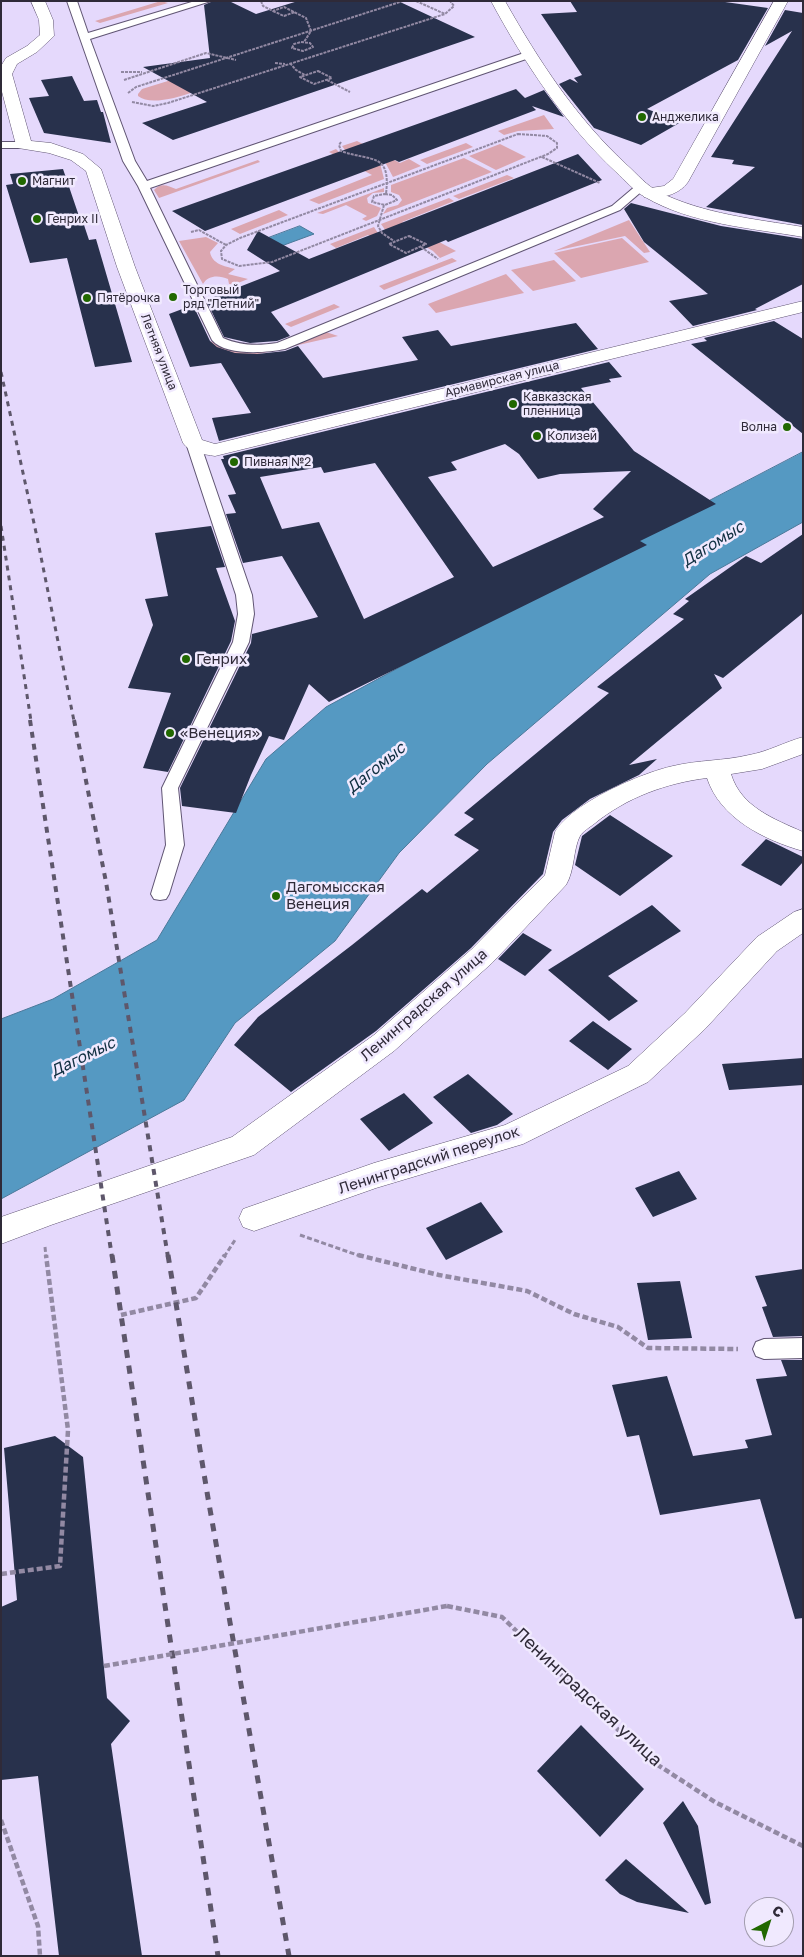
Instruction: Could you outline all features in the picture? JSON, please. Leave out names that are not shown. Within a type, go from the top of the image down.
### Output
[{"type":"street","points":[[24,145],[5,74],[11,61],[47,36],[46,20],[38,1]]},
{"type":"street","points":[[498,1],[528,55],[560,100],[606,155],[646,190],[699,212],[803,232]]},
{"type":"street","points":[[646,190],[669,190],[680,182],[780,1]]},
{"type":"street","name":"Летняя улица","points":[[24,145],[51,148],[77,156],[93,169],[126,267],[197,446]]},
{"type":"street","name":"Армавирская улица","points":[[197,446],[215,450],[803,306]]},
{"type":"street","name":"Ленинградская улица","points":[[1,1231],[41,1215],[243,1146],[384,1043],[482,956],[557,878],[568,832],[590,814],[628,791],[674,774],[753,763],[803,745]]},
{"type":"street","points":[[717,768],[721,783],[730,800],[753,818],[803,842]]},
{"type":"street","name":"Ленинградский переулок","points":[[254,1218],[374,1176],[514,1136],[638,1074],[695,1021],[767,944],[803,919]]},
{"type":"lane","points":[[72,1],[129,161],[144,186],[218,340],[242,349],[261,349],[285,344],[616,208],[646,190]]},
{"type":"lane","points":[[85,37],[206,1]]},
{"type":"lane","points":[[144,186],[528,55]]},
{"type":"lane","points":[[1,145],[24,145]]},
{"type":"lane","points":[[160,894],[175,845],[170,788],[241,642],[246,614],[244,595],[197,446]]},
{"type":"lane","points":[[764,1349],[803,1348]]},
{"type":"path","points":[[260,1],[263,6],[284,16],[295,12]]},
{"type":"path","points":[[127,97],[130,90],[136,87],[403,1]]},
{"type":"path","points":[[416,1],[445,14]]},
{"type":"path","points":[[130,101],[144,105],[162,105],[445,14],[453,9],[454,6],[450,1]]},
{"type":"path","points":[[272,11],[284,7],[295,12],[306,18],[311,31]]},
{"type":"path","points":[[304,42],[312,44],[313,47],[303,51],[292,48],[294,44],[304,42],[311,31]]},
{"type":"path","points":[[119,81],[206,53],[223,59],[236,60]]},
{"type":"path","points":[[276,63],[288,64],[305,75]]},
{"type":"path","points":[[318,71],[332,78],[314,84],[300,77],[305,75],[318,71]]},
{"type":"path","points":[[114,72],[147,72]]},
{"type":"path","points":[[326,80],[351,92]]},
{"type":"path","points":[[518,134],[538,134],[553,139],[557,148],[555,151],[541,157],[279,259],[255,265],[238,266],[225,262],[220,255],[226,245],[518,134]]},
{"type":"path","points":[[343,139],[339,144],[341,150],[372,158],[383,163],[389,182],[386,194]]},
{"type":"path","points":[[541,157],[605,186]]},
{"type":"path","points":[[386,194],[397,200],[393,204],[384,205],[374,204],[371,200],[377,195],[386,194]]},
{"type":"path","points":[[384,205],[376,221],[377,227],[383,234],[395,242]]},
{"type":"path","points":[[168,236],[199,230],[226,245]]},
{"type":"path","points":[[409,236],[426,244],[421,247],[406,253],[389,244],[409,236]]},
{"type":"path","points":[[421,247],[439,260]]},
{"type":"path","points":[[1,1574],[60,1566],[68,1430],[41,1215]]},
{"type":"path","points":[[121,1314],[196,1298],[227,1248],[254,1218],[356,1255],[439,1275],[527,1291],[574,1314],[618,1328],[648,1348],[764,1349]]},
{"type":"path","name":"Ленинградская улица","points":[[104,1666],[447,1606],[502,1617],[648,1758],[715,1802],[803,1846]]},
{"type":"path","points":[[1,1820],[38,1926],[40,1956]]},
{"type":"shaded area","points":[[161,1],[168,3],[100,23],[95,21]]},
{"type":"shaded area","points":[[210,68],[230,79],[170,99],[146,100],[138,96],[142,89]]},
{"type":"shaded area","points":[[544,115],[554,129],[518,131],[504,135],[498,131]]},
{"type":"shaded area","points":[[357,141],[400,163],[409,159],[421,166],[393,177],[385,162],[345,150],[342,146]]},
{"type":"shaded area","points":[[466,143],[473,147],[427,164],[420,160]]},
{"type":"shaded area","points":[[500,144],[526,157],[496,170],[469,156]]},
{"type":"shaded area","points":[[336,149],[339,152],[380,163],[384,179],[319,204],[309,200],[372,175],[329,152]]},
{"type":"shaded area","points":[[464,158],[492,172],[383,214],[387,208],[398,205],[402,200],[399,195],[391,192],[391,185]]},
{"type":"shaded area","points":[[258,160],[260,162],[159,198],[154,190],[162,185],[176,189]]},
{"type":"shaded area","points":[[507,175],[514,178],[459,199],[453,196]]},
{"type":"shaded area","points":[[384,188],[384,192],[373,193],[367,198],[368,203],[381,208],[377,216],[366,221],[362,219],[367,216],[346,205],[323,214],[317,213]]},
{"type":"shaded area","points":[[449,198],[454,201],[402,222],[456,251],[440,258],[426,247],[388,234],[381,224]]},
{"type":"shaded area","points":[[279,210],[288,215],[240,234],[231,229]]},
{"type":"shaded area","points":[[629,220],[650,252],[644,253],[625,236],[554,251]]},
{"type":"shaded area","points":[[374,227],[385,244],[368,235],[336,248],[330,244]]},
{"type":"shaded area","points":[[206,237],[218,243],[210,252],[213,259],[219,264],[235,269],[228,274],[248,279],[233,285],[229,284],[228,279],[214,277],[208,279],[203,284],[179,241]]},
{"type":"shaded area","points":[[622,238],[649,262],[581,278],[554,253]]},
{"type":"shaded area","points":[[452,258],[457,261],[384,290],[379,286]]},
{"type":"shaded area","points":[[554,260],[576,281],[533,291],[511,270]]},
{"type":"shaded area","points":[[506,274],[524,293],[436,313],[428,304]]},
{"type":"shaded area","points":[[334,304],[340,307],[291,327],[285,324]]},
{"type":"shaded area","points":[[326,332],[338,336],[219,363],[210,341],[229,349],[242,351]]},
{"type":"water","points":[[300,226],[314,234],[265,252],[252,244]]},
{"type":"water","name":"Дагомыс","points":[[803,452],[803,522],[710,574],[487,764],[399,853],[335,941],[235,1023],[184,1100],[1,1199],[1,1019],[53,999],[157,940],[266,759],[326,707],[670,521]]},
{"type":"building","points":[[213,1],[229,1],[256,14],[298,1],[398,1],[475,37],[173,140],[142,123],[207,102],[143,67],[210,58],[204,5]]},
{"type":"building","points":[[570,1],[718,1],[768,8],[738,60],[647,109],[681,122],[641,145],[594,128],[559,84],[570,79],[578,83],[574,78],[582,75],[541,14],[577,12]]},
{"type":"building","points":[[785,10],[803,13],[803,225],[706,207],[755,167],[732,164],[734,160],[711,157],[792,31],[765,46]]},
{"type":"building","points":[[72,76],[84,101],[97,100],[101,112],[103,112],[111,143],[44,133],[29,98],[49,96],[41,80]]},
{"type":"building","points":[[516,89],[525,98],[544,90],[564,117],[532,106],[536,110],[399,162],[395,160],[205,231],[172,211]]},
{"type":"building","points":[[578,154],[602,180],[448,242],[446,240],[271,312],[290,336],[277,341],[250,343],[224,337],[206,300],[280,271],[247,250],[258,231],[309,259]]},
{"type":"building","points":[[63,169],[89,240],[96,239],[132,362],[95,367],[67,258],[30,263],[6,185],[13,184],[10,174]]},
{"type":"building","points":[[631,203],[721,226],[803,239],[803,284],[755,309],[757,310],[693,326],[669,301],[708,294],[644,242],[624,209]]},
{"type":"building","points":[[193,305],[210,341],[217,347],[235,353],[257,354],[285,351],[298,346],[323,378],[418,360],[402,337],[438,330],[451,346],[576,323],[598,349],[219,441],[212,418],[251,413],[221,363],[190,367],[169,314]]},
{"type":"building","points":[[774,321],[803,339],[803,434],[691,344],[707,341],[704,338]]},
{"type":"building","points":[[609,362],[622,377],[609,379],[611,382],[581,388],[634,451],[716,504],[640,541],[647,545],[329,702],[309,684],[284,740],[269,736],[236,813],[182,806],[180,788],[251,643],[252,634],[318,617],[282,556],[243,563],[226,514],[236,513],[228,495],[236,494],[221,459],[224,459],[223,456]],"holes":[[[505,444],[519,454],[538,479],[560,474],[631,471],[593,509],[604,517],[493,567],[428,477],[457,470],[451,462]],[[375,463],[454,577],[364,619],[319,522],[282,529],[260,477],[321,467],[324,473]]]},
{"type":"building","points":[[211,526],[225,567],[216,568],[235,621],[231,641],[168,772],[143,768],[171,693],[128,688],[153,625],[145,599],[168,596],[155,533]]},
{"type":"building","points":[[803,534],[803,613],[723,678],[714,674],[722,688],[629,765],[657,759],[639,775],[590,799],[562,820],[553,832],[543,874],[471,948],[376,1031],[291,1092],[234,1045],[258,1017],[422,889],[427,893],[479,850],[454,835],[474,819],[464,813],[609,693],[597,687],[684,619],[673,614],[689,601],[685,599],[746,556],[761,563]]},
{"type":"building","points":[[610,815],[673,856],[620,896],[575,865],[582,836]]},
{"type":"building","points":[[766,839],[803,857],[803,862],[781,886],[741,865]]},
{"type":"building","points":[[652,905],[681,931],[608,976],[638,1001],[609,1021],[548,970]]},
{"type":"building","points":[[523,933],[552,950],[525,976],[498,959]]},
{"type":"building","points":[[593,1021],[632,1049],[608,1070],[569,1041]]},
{"type":"building","points":[[803,1058],[803,1085],[729,1090],[722,1064]]},
{"type":"building","points":[[468,1074],[513,1114],[497,1125],[471,1133],[433,1097]]},
{"type":"building","points":[[404,1093],[433,1123],[389,1151],[360,1119]]},
{"type":"building","points":[[679,1171],[697,1199],[653,1217],[635,1188]]},
{"type":"building","points":[[481,1202],[503,1232],[446,1260],[426,1228]]},
{"type":"building","points":[[803,1269],[803,1336],[773,1337],[762,1307],[767,1306],[755,1276]]},
{"type":"building","points":[[680,1281],[692,1338],[648,1340],[637,1283]]},
{"type":"building","points":[[781,1360],[803,1360],[803,1618],[795,1619],[760,1499],[660,1515],[639,1435],[627,1437],[612,1385],[667,1376],[693,1456],[748,1448],[745,1440],[772,1435],[756,1379],[787,1376]]},
{"type":"building","points":[[55,1436],[83,1457],[107,1698],[130,1721],[111,1744],[142,1956],[59,1956],[38,1776],[1,1780],[1,1607],[17,1600],[4,1448]]},
{"type":"building","points":[[581,1725],[644,1789],[600,1837],[537,1771]]},
{"type":"building","points":[[683,1801],[698,1826],[711,1903],[705,1905],[663,1823]]},
{"type":"building","points":[[626,1859],[689,1913],[637,1902],[620,1894],[605,1880]]},
{"type":"railway","points":[[1,372],[74,721]]},
{"type":"railway","points":[[1,526],[31,721]]},
{"type":"railway","points":[[30,720],[112,1257]]},
{"type":"railway","points":[[74,720],[106,882],[168,1257]]},
{"type":"railway","points":[[112,1255],[218,1956]]},
{"type":"railway","points":[[168,1255],[208,1498],[289,1956]]},
{"type":"place","name":"Анджелика","points":[[642,117]]},
{"type":"place","name":"Магнит","points":[[22,181]]},
{"type":"place","name":"Генрих II","points":[[37,219]]},
{"type":"place","name":"Торговый ряд \"Летний\"","points":[[173,297]]},
{"type":"place","name":"Пятёрочка","points":[[87,298]]},
{"type":"place","name":"Кавказская пленница","points":[[513,404]]},
{"type":"place","name":"Волна","points":[[787,427]]},
{"type":"place","name":"Колизей","points":[[537,436]]},
{"type":"place","name":"Пивная №2","points":[[234,462]]},
{"type":"place","name":"Генрих","points":[[186,659]]},
{"type":"place","name":"«Венеция»","points":[[170,733]]},
{"type":"place","name":"Дагомысская Венеция","points":[[276,896]]}]
